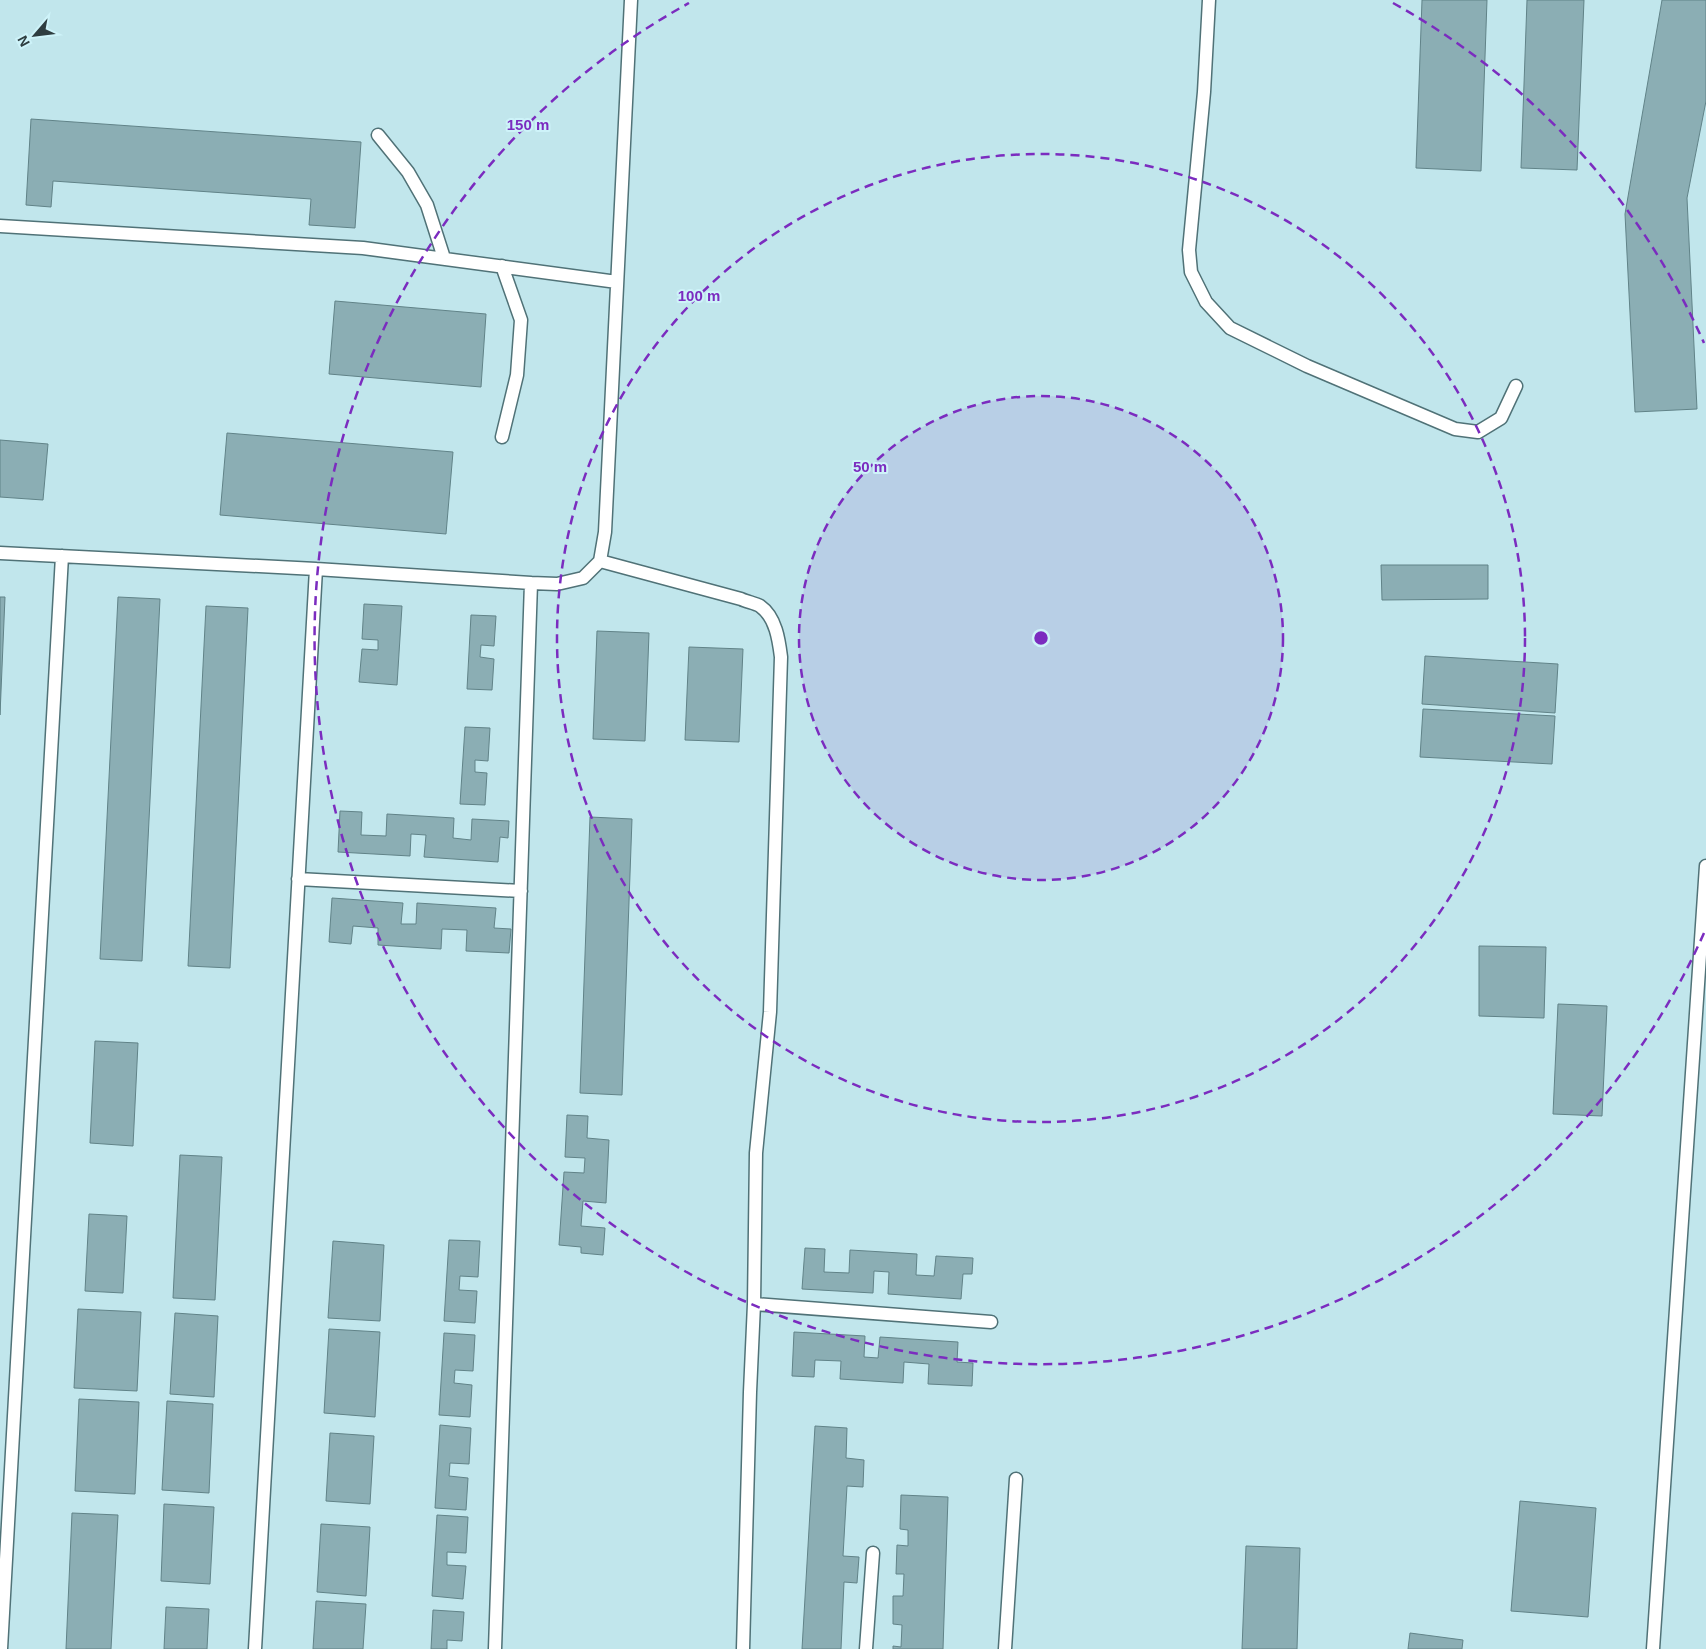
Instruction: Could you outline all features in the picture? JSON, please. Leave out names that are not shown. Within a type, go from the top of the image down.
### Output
[{"type":"lane","points":[[0,552],[531,583],[557,584],[583,578],[600,561],[605,532],[631,0]]},
{"type":"lane","points":[[1208,0],[1204,92],[1189,250],[1191,272],[1206,302],[1230,328],[1307,366],[1455,429],[1478,432],[1501,418],[1516,386]]},
{"type":"lane","points":[[378,135],[408,172],[428,205],[444,258]]},
{"type":"lane","points":[[0,226],[363,248],[617,282]]},
{"type":"lane","points":[[502,266],[521,320],[517,375],[502,437]]},
{"type":"lane","points":[[1,1649],[62,556]]},
{"type":"lane","points":[[600,561],[742,599],[761,607],[772,621],[779,639],[781,657],[770,1012],[756,1153],[754,1304],[743,1649]]},
{"type":"lane","points":[[255,1649],[316,569]]},
{"type":"lane","points":[[495,1649],[531,583]]},
{"type":"lane","points":[[1653,1649],[1706,866]]},
{"type":"lane","points":[[298,879],[521,891]]},
{"type":"lane","points":[[754,1304],[991,1322]]},
{"type":"lane","points":[[1004,1649],[1016,1479]]},
{"type":"lane","points":[[866,1649],[873,1553]]},
{"type":"building","points":[[1422,0],[1487,0],[1481,171],[1416,168]]},
{"type":"building","points":[[1527,0],[1584,0],[1577,170],[1521,168]]},
{"type":"building","points":[[1662,0],[1706,0],[1706,101],[1687,198],[1697,409],[1635,412],[1625,214]]},
{"type":"building","points":[[31,119],[361,142],[355,228],[309,225],[311,199],[53,181],[51,207],[26,205]]},
{"type":"building","points":[[335,301],[486,314],[481,387],[329,374]]},
{"type":"building","points":[[227,433],[453,452],[446,534],[220,515]]},
{"type":"building","points":[[0,440],[48,444],[43,500],[0,497]]},
{"type":"building","points":[[1381,565],[1488,565],[1488,599],[1382,600]]},
{"type":"building","points":[[0,597],[5,597],[0,715]]},
{"type":"building","points":[[118,597],[160,599],[142,961],[100,959]]},
{"type":"building","points":[[364,604],[402,606],[397,685],[359,682],[362,649],[378,650],[378,640],[362,639]]},
{"type":"building","points":[[206,606],[248,608],[230,968],[188,966]]},
{"type":"building","points":[[471,615],[496,616],[494,646],[481,645],[480,657],[494,659],[492,690],[467,689]]},
{"type":"building","points":[[597,631],[649,633],[645,741],[593,739]]},
{"type":"building","points":[[689,647],[743,649],[739,742],[685,740]]},
{"type":"building","points":[[1425,656],[1558,664],[1555,713],[1422,704]]},
{"type":"building","points":[[1423,709],[1555,716],[1552,764],[1420,757]]},
{"type":"building","points":[[465,727],[490,728],[488,761],[475,760],[475,772],[487,773],[485,805],[460,804]]},
{"type":"building","points":[[340,811],[362,812],[361,835],[386,836],[387,814],[454,818],[453,838],[471,840],[472,819],[509,821],[508,838],[500,837],[498,862],[424,857],[426,835],[411,834],[410,856],[338,852]]},
{"type":"building","points":[[590,817],[632,819],[622,1095],[580,1093]]},
{"type":"building","points":[[332,898],[403,903],[401,924],[416,924],[417,903],[496,908],[494,928],[511,929],[509,953],[466,951],[467,930],[442,929],[441,949],[378,945],[378,928],[353,926],[351,944],[329,942]]},
{"type":"building","points":[[1479,946],[1546,947],[1544,1018],[1479,1016]]},
{"type":"building","points":[[1558,1004],[1607,1006],[1602,1116],[1553,1114]]},
{"type":"building","points":[[95,1041],[138,1043],[133,1146],[90,1143]]},
{"type":"building","points":[[567,1115],[588,1116],[587,1138],[609,1140],[606,1203],[583,1201],[581,1226],[605,1228],[603,1255],[581,1253],[581,1247],[559,1245],[564,1172],[584,1173],[585,1158],[565,1157]]},
{"type":"building","points":[[180,1155],[222,1157],[215,1300],[173,1298]]},
{"type":"building","points":[[89,1214],[127,1216],[123,1293],[85,1291]]},
{"type":"building","points":[[449,1240],[480,1241],[478,1277],[460,1276],[459,1290],[477,1291],[475,1323],[444,1321]]},
{"type":"building","points":[[333,1241],[384,1245],[380,1321],[328,1318]]},
{"type":"building","points":[[805,1248],[825,1249],[824,1272],[849,1273],[850,1250],[917,1254],[916,1275],[934,1276],[936,1256],[973,1258],[972,1274],[963,1274],[961,1299],[888,1294],[889,1272],[874,1271],[873,1293],[802,1289]]},
{"type":"building","points":[[78,1309],[141,1312],[137,1391],[74,1388]]},
{"type":"building","points":[[175,1313],[218,1316],[214,1397],[170,1394]]},
{"type":"building","points":[[329,1329],[380,1332],[375,1417],[324,1413]]},
{"type":"building","points":[[794,1332],[865,1336],[864,1357],[878,1358],[880,1337],[958,1342],[957,1362],[973,1363],[972,1386],[928,1384],[929,1364],[904,1362],[903,1383],[840,1379],[841,1361],[815,1360],[814,1377],[792,1376]]},
{"type":"building","points":[[444,1333],[475,1335],[473,1371],[455,1370],[454,1383],[472,1385],[470,1417],[439,1415]]},
{"type":"building","points":[[79,1399],[139,1402],[135,1494],[75,1491]]},
{"type":"building","points":[[167,1401],[213,1404],[209,1493],[162,1490]]},
{"type":"building","points":[[440,1425],[471,1428],[469,1464],[450,1463],[449,1476],[468,1478],[466,1510],[435,1508]]},
{"type":"building","points":[[815,1426],[847,1428],[846,1458],[864,1460],[863,1487],[847,1486],[843,1556],[859,1557],[857,1583],[844,1582],[841,1649],[802,1649]]},
{"type":"building","points":[[330,1433],[374,1436],[370,1504],[326,1501]]},
{"type":"building","points":[[901,1495],[948,1497],[943,1649],[893,1649],[893,1646],[901,1647],[902,1625],[893,1624],[893,1596],[903,1596],[904,1574],[896,1574],[897,1545],[908,1546],[908,1530],[900,1529]]},
{"type":"building","points":[[1520,1501],[1596,1508],[1588,1617],[1511,1611]]},
{"type":"building","points":[[164,1504],[214,1507],[210,1584],[161,1581]]},
{"type":"building","points":[[72,1513],[118,1515],[111,1649],[66,1649]]},
{"type":"building","points":[[437,1515],[468,1517],[466,1553],[447,1552],[447,1565],[466,1566],[463,1599],[432,1596]]},
{"type":"building","points":[[321,1524],[370,1527],[366,1596],[317,1592]]},
{"type":"building","points":[[1246,1546],[1300,1548],[1297,1649],[1242,1649]]},
{"type":"building","points":[[316,1601],[366,1604],[363,1649],[313,1649]]},
{"type":"building","points":[[166,1607],[209,1609],[207,1649],[164,1649]]},
{"type":"building","points":[[433,1610],[464,1612],[462,1641],[447,1640],[447,1649],[431,1649]]},
{"type":"building","points":[[1410,1633],[1463,1640],[1462,1649],[1408,1649]]}]
